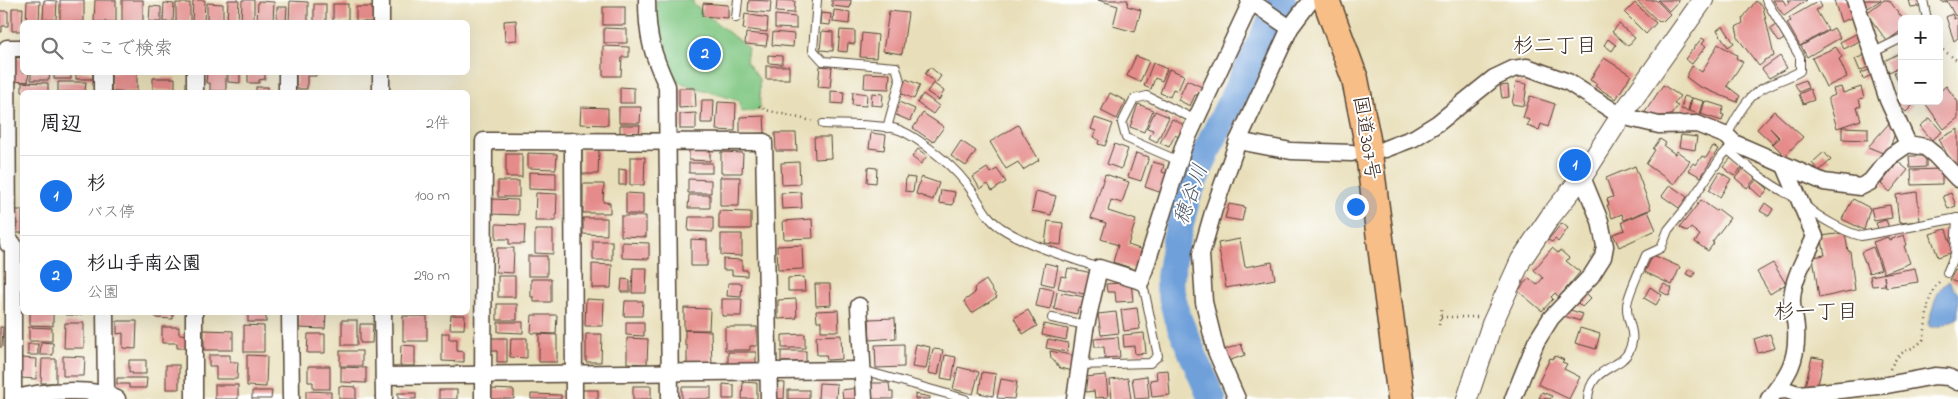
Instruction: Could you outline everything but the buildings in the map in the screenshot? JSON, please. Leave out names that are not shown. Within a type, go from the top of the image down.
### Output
[{"type":"highway","name":"国道307号","points":[[1326,0],[1355,79],[1367,140],[1401,399]]},
{"type":"street","points":[[381,0],[381,20]]},
{"type":"street","points":[[647,0],[647,28],[654,57],[667,86],[670,399]]},
{"type":"street","points":[[1237,399],[1216,351],[1204,302],[1201,254],[1214,209],[1238,141],[1290,28],[1311,0]]},
{"type":"street","points":[[1467,399],[1495,318],[1521,260],[1550,217],[1582,177],[1621,116],[1703,0]]},
{"type":"street","points":[[1855,0],[1888,100],[1908,144]]},
{"type":"street","points":[[1075,399],[1086,325],[1099,268],[1141,281],[1179,162],[1250,1],[1290,28]]},
{"type":"street","points":[[20,48],[6,48],[4,152],[11,244],[13,399],[30,394],[81,392],[111,396],[105,315]]},
{"type":"street","points":[[1385,148],[1414,138],[1438,122],[1494,78],[1513,69],[1527,67],[1568,82],[1621,116],[1658,125],[1697,124],[1730,143],[1824,182],[1860,187],[1870,182],[1892,154],[1908,144],[1925,147],[1936,154],[1958,180]]},
{"type":"street","points":[[102,75],[102,90]]},
{"type":"street","points":[[195,75],[195,90]]},
{"type":"street","points":[[287,75],[287,90]]},
{"type":"street","points":[[381,75],[381,90]]},
{"type":"street","points":[[483,399],[484,141],[764,142],[769,399]]},
{"type":"street","points":[[1238,141],[1290,151],[1352,154]]},
{"type":"street","points":[[573,142],[574,399]]},
{"type":"street","points":[[1772,395],[1786,377],[1796,355],[1796,328],[1792,301],[1794,283],[1815,237],[1785,166]]},
{"type":"street","points":[[1513,399],[1536,342],[1551,318],[1590,276],[1603,257],[1605,246],[1600,222],[1582,177]]},
{"type":"street","points":[[859,306],[864,399]]},
{"type":"street","points":[[194,315],[194,399]]},
{"type":"street","points":[[290,315],[291,399]]},
{"type":"street","points":[[383,315],[384,399]]},
{"type":"street","points":[[384,376],[862,370]]},
{"type":"street","points":[[1772,395],[1786,390],[1798,394],[1887,385],[1935,376],[1948,377],[1958,382]]},
{"type":"lane","points":[[736,18],[738,0]]},
{"type":"lane","points":[[817,0],[812,50],[823,61],[896,67],[900,81],[887,128]]},
{"type":"lane","points":[[1588,399],[1591,386],[1597,375],[1628,354],[1632,344],[1632,330],[1627,305],[1646,255],[1661,248],[1668,230],[1730,143],[1732,125],[1752,96],[1760,90],[1800,71],[1800,57],[1766,0]]},
{"type":"lane","points":[[1923,0],[1925,15]]},
{"type":"lane","points":[[1872,53],[1898,40]]},
{"type":"lane","points":[[1179,162],[1126,138],[1122,123],[1134,99],[1147,96],[1196,120]]},
{"type":"lane","points":[[823,124],[894,128],[920,142],[945,160],[966,182],[998,226],[1043,248],[1099,268]]},
{"type":"lane","points":[[1730,143],[1763,180],[1776,189],[1799,200],[1813,212],[1853,234],[1861,236],[1957,218],[1955,254],[1947,274]]},
{"type":"lane","points":[[1079,365],[1150,363],[1158,356],[1141,281]]},
{"type":"lane","points":[[1052,318],[1086,325]]},
{"type":"lane","points":[[862,370],[938,396],[965,399]]},
{"type":"path","points":[[1943,49],[1956,57],[1958,61]]},
{"type":"path","points":[[760,106],[766,110],[823,124]]},
{"type":"path","points":[[1887,385],[1890,368],[1896,357],[1901,352],[1923,340],[1929,304],[1934,288],[1947,274]]},
{"type":"path","points":[[1440,325],[1442,308]]},
{"type":"path","points":[[1441,317],[1495,318]]},
{"type":"green space","points":[[656,0],[693,0],[693,4],[748,48],[746,61],[759,79],[760,110],[741,112],[739,101],[675,81],[656,34]]},
{"type":"water","points":[[1949,281],[1958,294],[1958,318],[1938,327],[1930,327],[1928,324],[1935,300],[1940,289]]},
{"type":"waterway","name":"穂谷川","points":[[1212,399],[1177,317],[1169,284],[1176,240],[1187,196],[1209,146],[1282,0]]},
{"type":"place","name":"杉山手南公園","points":[[705,54]]},
{"type":"place","name":"杉","points":[[1575,165]]},
{"type":"district","name":"杉二丁目","points":[[1555,47]]},
{"type":"district","name":"杉一丁目","points":[[1816,313]]}]
